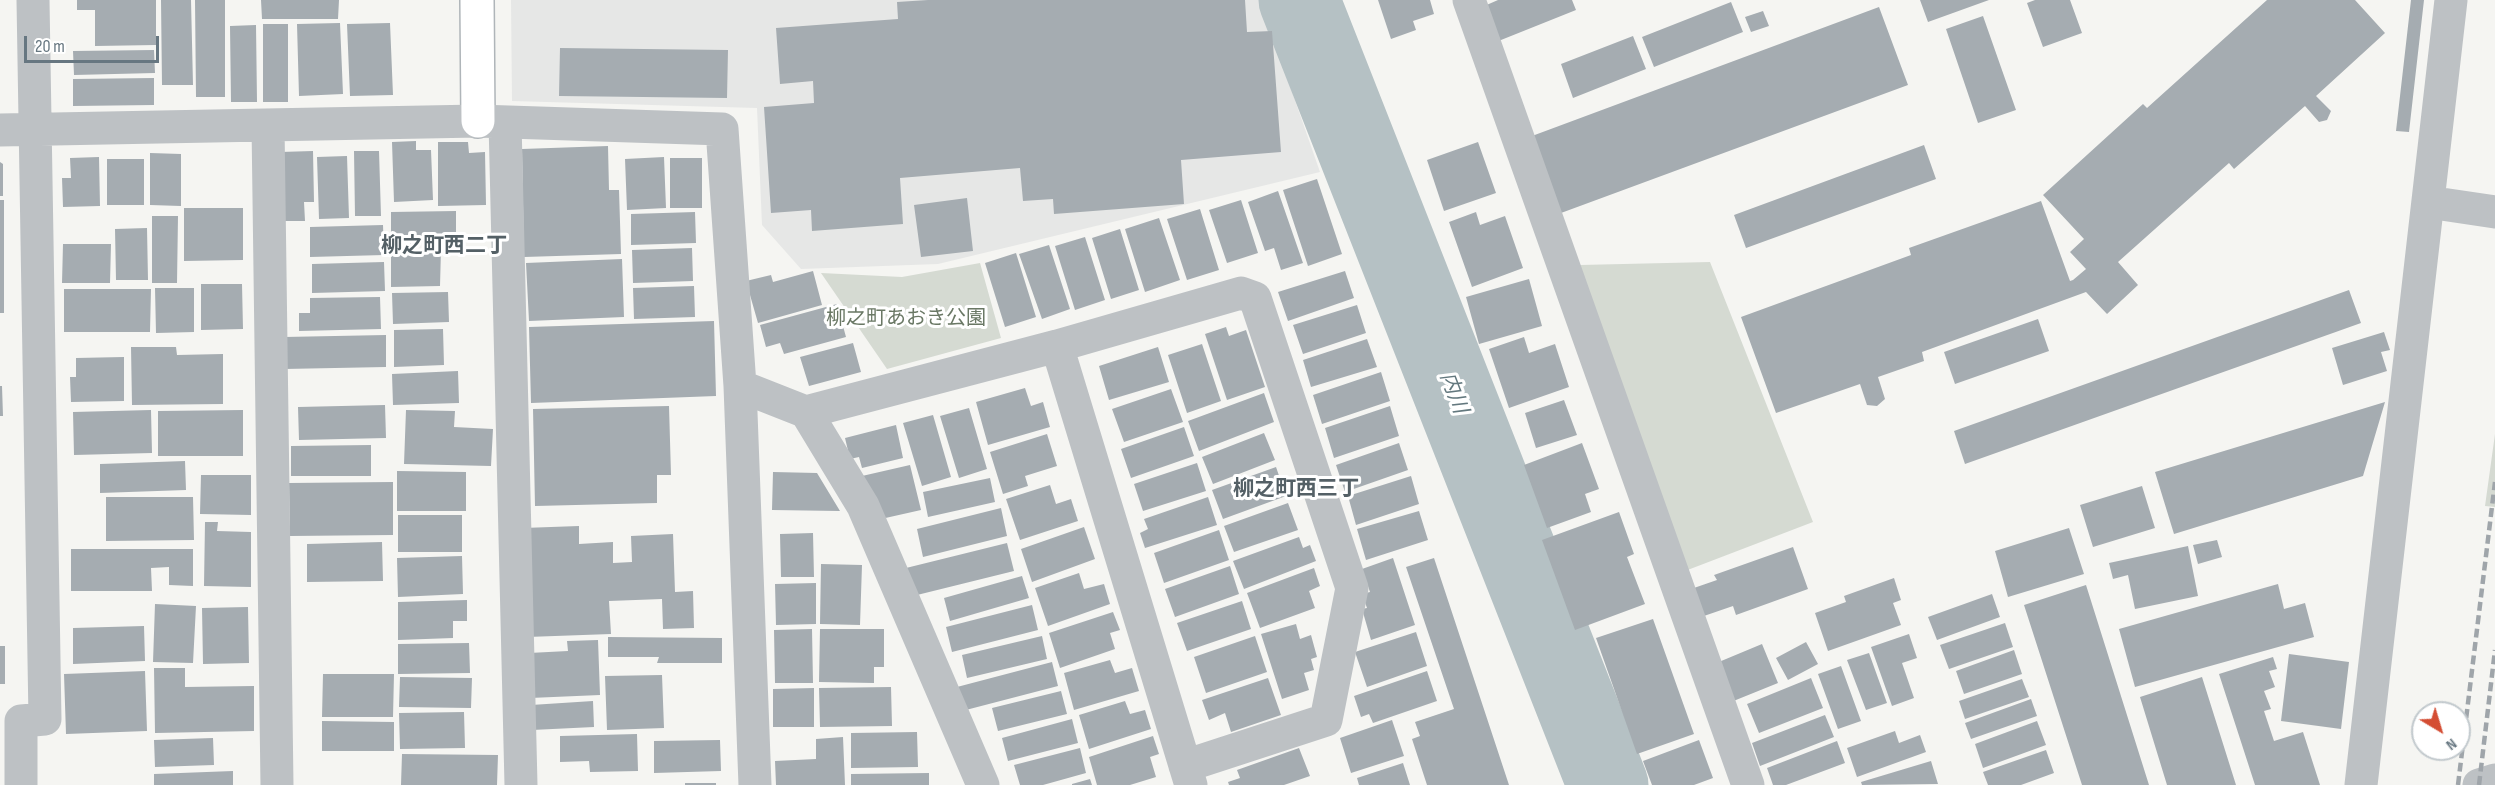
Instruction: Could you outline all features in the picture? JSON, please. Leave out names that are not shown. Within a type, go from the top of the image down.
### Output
[{"type":"street","points":[[21,785],[10,721],[45,719],[33,0]]},
{"type":"street","points":[[477,0],[491,122],[521,785]]},
{"type":"street","points":[[1469,0],[1748,785]]},
{"type":"street","points":[[2361,785],[2451,0]]},
{"type":"street","points":[[0,130],[491,122],[722,129],[740,386],[755,785]]},
{"type":"street","points":[[268,125],[277,785]]},
{"type":"street","points":[[2428,202],[2495,212]]},
{"type":"street","points":[[740,386],[806,412],[1057,346],[1240,293],[1255,298],[1352,588],[1326,720],[1188,776],[1057,346]]},
{"type":"street","points":[[806,412],[863,506],[982,785]]},
{"type":"street","points":[[2479,785],[2495,780]]},
{"type":"shaded area","points":[[511,0],[1260,0],[1320,172],[938,264],[801,269],[762,225],[757,108],[512,101]]},
{"type":"green space","points":[[1710,262],[1813,522],[1685,571],[1580,265]]},
{"type":"green space","name":"柳之町あおき公園","points":[[980,263],[1001,338],[887,369],[821,273],[902,277]]},
{"type":"green space","points":[[2495,434],[2495,507],[2485,506]]},
{"type":"building","points":[[77,0],[156,0],[156,45],[95,46],[95,10],[77,10]]},
{"type":"building","points":[[161,0],[191,0],[193,85],[162,85]]},
{"type":"building","points":[[195,0],[225,0],[225,97],[196,97]]},
{"type":"building","points":[[261,0],[339,0],[338,19],[262,19]]},
{"type":"building","points":[[928,0],[1245,0],[1247,32],[1272,31],[1281,152],[1181,160],[1184,204],[1054,214],[1053,199],[1023,201],[1020,168],[900,178],[903,224],[812,231],[811,210],[771,213],[764,107],[814,103],[813,81],[780,84],[776,28],[898,19],[897,2]]},
{"type":"building","points":[[1378,0],[1430,0],[1434,14],[1413,21],[1416,30],[1391,39]]},
{"type":"building","points":[[1498,0],[1572,0],[1576,10],[1496,42],[1482,7]]},
{"type":"building","points":[[1920,0],[1989,0],[1928,22]]},
{"type":"building","points":[[2035,0],[2070,0],[2082,33],[2043,47],[2027,3]]},
{"type":"building","points":[[2267,0],[2355,0],[2385,33],[2316,96],[2331,111],[2327,120],[2319,122],[2305,106],[2234,169],[2229,163],[2118,262],[2138,285],[2107,314],[2086,292],[1922,352],[1924,361],[1878,377],[1885,399],[1877,406],[1867,405],[1860,384],[1776,413],[1741,317],[1911,255],[1909,248],[2041,201],[2070,281],[2073,280],[2086,269],[2070,252],[2084,239],[2043,195],[2143,104],[2147,108]]},
{"type":"building","points":[[2411,0],[2424,0],[2409,132],[2396,131]]},
{"type":"building","points":[[1731,2],[1743,32],[1654,67],[1642,37]]},
{"type":"building","points":[[1879,7],[1908,85],[1561,213],[1532,136]]},
{"type":"building","points":[[1763,11],[1769,26],[1751,32],[1745,17]]},
{"type":"building","points":[[1983,16],[2016,110],[1978,123],[1946,29]]},
{"type":"building","points":[[340,23],[343,94],[299,96],[297,24]]},
{"type":"building","points":[[390,23],[393,95],[350,96],[347,24]]},
{"type":"building","points":[[263,24],[288,24],[288,102],[263,102]]},
{"type":"building","points":[[256,25],[257,102],[231,102],[230,26]]},
{"type":"building","points":[[1633,36],[1646,69],[1573,98],[1561,64]]},
{"type":"building","points":[[560,48],[728,50],[727,98],[559,96]]},
{"type":"building","points":[[154,50],[155,73],[74,75],[73,51]]},
{"type":"building","points":[[154,78],[154,105],[73,106],[73,79]]},
{"type":"building","points":[[416,141],[416,150],[431,150],[433,200],[394,202],[392,142]]},
{"type":"building","points":[[438,142],[468,142],[469,153],[485,152],[486,205],[438,206]]},
{"type":"building","points":[[1478,142],[1496,193],[1444,211],[1427,160]]},
{"type":"building","points":[[1924,145],[1936,179],[1746,248],[1734,215]]},
{"type":"building","points":[[608,146],[609,190],[619,190],[621,254],[524,257],[522,149]]},
{"type":"building","points":[[313,151],[314,202],[304,202],[305,221],[282,221],[280,152]]},
{"type":"building","points":[[354,151],[379,151],[381,216],[355,216]]},
{"type":"building","points":[[150,153],[181,154],[181,206],[150,205]]},
{"type":"building","points":[[347,156],[349,218],[319,219],[317,157]]},
{"type":"building","points":[[99,157],[100,206],[63,207],[62,178],[71,178],[70,158]]},
{"type":"building","points":[[664,157],[666,208],[627,210],[625,159]]},
{"type":"building","points":[[670,158],[702,158],[702,208],[670,208]]},
{"type":"building","points":[[107,159],[144,159],[144,205],[107,205]]},
{"type":"building","points":[[0,162],[3,164],[3,196],[0,196]]},
{"type":"building","points":[[1317,179],[1342,254],[1308,266],[1283,190]]},
{"type":"building","points":[[1278,191],[1303,263],[1281,270],[1274,248],[1265,251],[1248,202]]},
{"type":"building","points":[[967,198],[973,251],[921,257],[914,205]]},
{"type":"building","points":[[0,200],[4,200],[4,313],[0,313]]},
{"type":"building","points":[[1241,200],[1258,253],[1227,263],[1209,210]]},
{"type":"building","points":[[184,208],[243,208],[243,260],[184,261]]},
{"type":"building","points":[[1200,209],[1219,270],[1187,280],[1167,219]]},
{"type":"building","points":[[456,211],[456,244],[391,244],[391,212]]},
{"type":"building","points":[[695,212],[696,243],[631,245],[631,214]]},
{"type":"building","points":[[1476,212],[1480,225],[1505,216],[1523,268],[1472,287],[1449,222]]},
{"type":"building","points":[[152,216],[178,216],[177,283],[152,283]]},
{"type":"building","points":[[1159,218],[1180,280],[1145,292],[1125,229]]},
{"type":"building","points":[[383,225],[384,255],[310,257],[310,227]]},
{"type":"building","points":[[147,228],[148,280],[116,280],[115,229]]},
{"type":"building","points":[[1120,229],[1139,290],[1111,299],[1092,238]]},
{"type":"building","points":[[1085,237],[1105,300],[1075,310],[1055,246]]},
{"type":"building","points":[[63,244],[111,244],[110,283],[62,283]]},
{"type":"building","points":[[1049,245],[1070,309],[1042,319],[1019,254]]},
{"type":"building","points":[[692,248],[693,281],[633,283],[632,250]]},
{"type":"building","points":[[391,249],[441,249],[440,286],[391,287]]},
{"type":"building","points":[[1016,253],[1036,317],[1005,327],[985,263]]},
{"type":"building","points":[[622,259],[624,317],[529,321],[526,263]]},
{"type":"building","points":[[384,262],[385,291],[312,293],[312,264]]},
{"type":"building","points":[[813,271],[822,305],[758,323],[746,281],[771,275],[773,282]]},
{"type":"building","points":[[1345,271],[1354,298],[1288,321],[1278,292]]},
{"type":"building","points":[[1529,279],[1542,326],[1479,344],[1466,297]]},
{"type":"building","points":[[201,284],[242,284],[243,329],[201,330]]},
{"type":"building","points":[[694,286],[695,317],[634,319],[633,288]]},
{"type":"building","points":[[155,288],[194,288],[194,332],[156,333]]},
{"type":"building","points":[[64,289],[151,289],[150,332],[64,332]]},
{"type":"building","points":[[2349,290],[2361,323],[1965,464],[1954,431]]},
{"type":"building","points":[[448,292],[449,322],[393,324],[392,293]]},
{"type":"building","points":[[380,297],[381,329],[299,331],[299,313],[310,313],[310,298]]},
{"type":"building","points":[[837,304],[846,337],[784,354],[780,343],[766,347],[760,325]]},
{"type":"building","points":[[1357,305],[1366,333],[1303,354],[1293,325]]},
{"type":"building","points":[[2038,319],[2049,351],[1955,384],[1944,352]]},
{"type":"building","points":[[714,321],[716,396],[531,403],[529,327]]},
{"type":"building","points":[[1226,327],[1229,336],[1246,330],[1265,387],[1227,400],[1205,334]]},
{"type":"building","points":[[443,329],[444,365],[394,367],[394,330]]},
{"type":"building","points":[[2384,332],[2390,350],[2381,352],[2387,371],[2343,385],[2332,348]]},
{"type":"building","points":[[386,335],[386,367],[284,369],[284,337]]},
{"type":"building","points":[[1524,337],[1529,353],[1555,344],[1569,387],[1509,408],[1489,349]]},
{"type":"building","points":[[1367,339],[1377,367],[1311,387],[1303,360]]},
{"type":"building","points":[[853,343],[861,372],[809,386],[800,357]]},
{"type":"building","points":[[1202,344],[1221,401],[1187,413],[1168,355]]},
{"type":"building","points":[[131,347],[176,347],[177,355],[223,354],[223,404],[132,405]]},
{"type":"building","points":[[1158,347],[1169,382],[1109,400],[1099,366]]},
{"type":"building","points":[[124,357],[124,401],[71,402],[70,377],[76,377],[76,358]]},
{"type":"building","points":[[458,371],[459,403],[393,405],[392,374]]},
{"type":"building","points":[[1381,372],[1390,401],[1322,424],[1313,395]]},
{"type":"building","points":[[0,386],[2,386],[3,416],[0,416]]},
{"type":"building","points":[[1025,388],[1031,406],[1043,402],[1050,427],[988,445],[976,402]]},
{"type":"building","points":[[1171,389],[1183,422],[1124,442],[1112,409]]},
{"type":"building","points":[[1264,393],[1274,422],[1199,451],[1188,421]]},
{"type":"building","points":[[1564,400],[1577,435],[1536,448],[1525,413]]},
{"type":"building","points":[[2385,402],[2363,476],[2174,534],[2155,472]]},
{"type":"building","points":[[385,405],[386,438],[299,440],[298,407]]},
{"type":"building","points":[[669,406],[671,475],[657,475],[657,503],[535,506],[533,409]]},
{"type":"building","points":[[1390,406],[1399,436],[1334,458],[1325,428]]},
{"type":"building","points":[[969,408],[987,469],[959,478],[940,416]]},
{"type":"building","points":[[151,410],[152,453],[74,455],[73,412]]},
{"type":"building","points":[[243,410],[243,456],[158,456],[158,411]]},
{"type":"building","points":[[406,410],[455,411],[454,427],[493,429],[491,466],[404,464]]},
{"type":"building","points":[[933,415],[951,477],[922,486],[903,423]]},
{"type":"building","points":[[896,425],[903,458],[862,468],[859,457],[850,459],[845,438]]},
{"type":"building","points":[[1184,427],[1194,456],[1131,478],[1121,449]]},
{"type":"building","points":[[1264,433],[1275,460],[1213,484],[1202,457]]},
{"type":"building","points":[[1047,434],[1057,466],[1025,476],[1028,486],[1003,494],[990,452]]},
{"type":"building","points":[[1399,443],[1408,470],[1345,492],[1336,465]]},
{"type":"building","points":[[1582,443],[1599,489],[1585,494],[1591,512],[1547,528],[1524,465]]},
{"type":"building","points":[[371,445],[371,476],[291,476],[291,446]]},
{"type":"building","points":[[185,461],[186,490],[100,493],[100,464]]},
{"type":"building","points":[[1197,463],[1206,491],[1143,511],[1134,484]]},
{"type":"building","points":[[910,465],[921,510],[881,519],[862,476]]},
{"type":"building","points":[[1276,467],[1286,496],[1223,519],[1212,490]]},
{"type":"building","points":[[397,471],[466,472],[466,511],[397,511]]},
{"type":"building","points":[[773,472],[817,473],[840,511],[772,510]]},
{"type":"building","points":[[201,475],[251,475],[251,515],[200,514]]},
{"type":"building","points":[[1411,476],[1419,504],[1356,525],[1348,496]]},
{"type":"building","points":[[990,478],[995,502],[928,517],[923,492]]},
{"type":"building","points":[[393,482],[393,535],[290,536],[289,483]]},
{"type":"building","points":[[1050,485],[1056,504],[1071,499],[1078,521],[1020,540],[1006,499]]},
{"type":"building","points":[[2142,486],[2155,528],[2093,547],[2080,505]]},
{"type":"building","points":[[106,497],[193,497],[194,540],[106,541]]},
{"type":"building","points":[[1208,497],[1217,525],[1145,548],[1140,533],[1148,529],[1144,519]]},
{"type":"building","points":[[1288,503],[1298,530],[1234,552],[1224,526]]},
{"type":"building","points":[[1001,508],[1007,536],[923,557],[917,529]]},
{"type":"building","points":[[1419,511],[1428,540],[1366,560],[1357,529]]},
{"type":"building","points":[[1619,512],[1634,554],[1627,557],[1645,604],[1575,630],[1542,540]]},
{"type":"building","points":[[398,515],[462,515],[462,552],[398,552]]},
{"type":"building","points":[[205,522],[218,522],[217,531],[251,532],[251,587],[204,586]]},
{"type":"building","points":[[579,526],[579,544],[613,542],[613,563],[632,562],[631,536],[673,534],[675,592],[693,591],[694,628],[663,629],[662,599],[609,601],[611,634],[527,637],[523,528]]},
{"type":"building","points":[[1084,527],[1095,559],[1032,582],[1021,549]]},
{"type":"building","points":[[2069,528],[2084,574],[2008,597],[1995,551]]},
{"type":"building","points":[[1219,530],[1229,560],[1164,583],[1154,553]]},
{"type":"building","points":[[813,533],[814,577],[781,577],[780,534]]},
{"type":"building","points":[[1299,537],[1303,548],[1310,545],[1316,561],[1244,589],[1233,561]]},
{"type":"building","points":[[2217,540],[2222,557],[2198,564],[2193,545]]},
{"type":"building","points":[[382,542],[383,581],[307,582],[307,544]]},
{"type":"building","points":[[1007,543],[1014,571],[913,596],[906,568]]},
{"type":"building","points":[[2188,546],[2198,596],[2135,609],[2128,575],[2113,579],[2109,563]]},
{"type":"building","points":[[1793,547],[1808,589],[1736,615],[1733,606],[1701,617],[1691,589],[1717,580],[1714,575]]},
{"type":"building","points":[[71,549],[193,549],[193,586],[169,585],[169,567],[151,568],[152,591],[71,591]]},
{"type":"building","points":[[462,556],[463,594],[398,597],[397,558]]},
{"type":"building","points":[[1393,558],[1415,625],[1371,640],[1362,609],[1367,608],[1362,594],[1370,592],[1362,569]]},
{"type":"building","points":[[1434,558],[1509,785],[1427,785],[1412,739],[1420,736],[1415,722],[1454,709],[1406,567]]},
{"type":"building","points":[[821,564],[862,565],[860,625],[820,624]]},
{"type":"building","points":[[1230,566],[1239,594],[1175,617],[1165,589]]},
{"type":"building","points":[[1314,568],[1320,586],[1309,591],[1315,608],[1260,628],[1247,593]]},
{"type":"building","points":[[1079,573],[1084,589],[1104,584],[1110,604],[1048,626],[1035,588]]},
{"type":"building","points":[[1022,576],[1029,598],[950,621],[944,598]]},
{"type":"building","points":[[1894,578],[1901,600],[1893,603],[1901,625],[1828,651],[1815,613],[1846,602],[1844,596]]},
{"type":"building","points":[[816,583],[816,624],[776,625],[775,584]]},
{"type":"building","points":[[2278,584],[2284,609],[2305,603],[2314,637],[2135,687],[2119,629]]},
{"type":"building","points":[[2086,585],[2149,785],[2082,785],[2024,605]]},
{"type":"building","points":[[1992,594],[2000,617],[1937,640],[1928,617]]},
{"type":"building","points":[[467,600],[467,621],[453,621],[453,638],[398,640],[398,602]]},
{"type":"building","points":[[1242,601],[1251,629],[1187,651],[1177,623]]},
{"type":"building","points":[[155,604],[196,606],[193,663],[153,662]]},
{"type":"building","points":[[1032,605],[1038,630],[952,652],[946,627]]},
{"type":"building","points":[[248,607],[249,663],[203,664],[202,608]]},
{"type":"building","points":[[1113,612],[1120,630],[1110,633],[1115,649],[1060,668],[1049,633]]},
{"type":"building","points":[[1653,619],[1694,734],[1637,754],[1596,638]]},
{"type":"building","points":[[2005,623],[2013,647],[1949,669],[1940,645]]},
{"type":"building","points":[[1296,624],[1300,639],[1311,635],[1317,657],[1311,659],[1314,670],[1304,673],[1309,690],[1282,699],[1261,634]]},
{"type":"building","points":[[144,626],[145,661],[73,664],[73,628]]},
{"type":"building","points":[[812,629],[813,683],[775,683],[774,630]]},
{"type":"building","points":[[820,629],[884,629],[884,667],[874,667],[874,683],[819,682]]},
{"type":"building","points":[[1416,632],[1427,666],[1367,687],[1355,652]]},
{"type":"building","points":[[1909,634],[1917,658],[1902,663],[1914,698],[1892,706],[1871,647]]},
{"type":"building","points":[[1042,636],[1047,659],[967,678],[962,655]]},
{"type":"building","points":[[1255,636],[1267,672],[1206,693],[1194,657]]},
{"type":"building","points":[[608,637],[722,638],[722,663],[657,663],[659,657],[608,657]]},
{"type":"building","points":[[598,640],[600,695],[530,698],[529,653],[568,651],[567,641]]},
{"type":"building","points":[[1806,642],[1818,664],[1788,680],[1776,658]]},
{"type":"building","points":[[469,643],[470,673],[398,674],[398,644]]},
{"type":"building","points":[[1762,644],[1778,683],[1731,702],[1714,664]]},
{"type":"building","points":[[0,646],[5,646],[5,684],[0,684]]},
{"type":"building","points":[[2014,650],[2022,674],[1964,694],[1956,671]]},
{"type":"building","points":[[1869,653],[1887,703],[1866,710],[1847,660]]},
{"type":"building","points":[[2289,654],[2349,662],[2341,729],[2281,721]]},
{"type":"building","points":[[2273,657],[2277,669],[2269,671],[2275,687],[2264,691],[2271,709],[2264,711],[2274,741],[2303,732],[2320,785],[2255,785],[2219,674]]},
{"type":"building","points":[[1110,660],[1115,673],[1132,668],[1139,691],[1074,710],[1064,673]]},
{"type":"building","points":[[1052,662],[1058,686],[962,711],[957,687]]},
{"type":"building","points":[[1841,666],[1861,721],[1838,729],[1818,674]]},
{"type":"building","points":[[154,668],[185,668],[185,687],[254,686],[254,731],[155,733]]},
{"type":"building","points":[[145,671],[147,731],[66,734],[64,674]]},
{"type":"building","points":[[1427,671],[1437,701],[1373,723],[1369,714],[1361,717],[1354,696]]},
{"type":"building","points":[[323,674],[394,674],[393,717],[322,717]]},
{"type":"building","points":[[662,675],[664,728],[607,730],[605,676]]},
{"type":"building","points":[[400,677],[472,678],[471,708],[399,707]]},
{"type":"building","points":[[2202,677],[2236,785],[2167,785],[2140,697]]},
{"type":"building","points":[[1268,678],[1281,715],[1231,732],[1225,713],[1209,720],[1202,700]]},
{"type":"building","points":[[1811,678],[1823,708],[1759,733],[1747,704]]},
{"type":"building","points":[[2022,679],[2029,697],[1965,719],[1959,701]]},
{"type":"building","points":[[891,687],[892,726],[820,727],[819,688]]},
{"type":"building","points":[[814,688],[814,727],[773,727],[773,689]]},
{"type":"building","points":[[1061,691],[1067,714],[998,731],[992,708]]},
{"type":"building","points":[[2031,699],[2037,716],[1971,739],[1965,723]]},
{"type":"building","points":[[593,701],[594,727],[532,730],[531,705]]},
{"type":"building","points":[[1125,701],[1130,714],[1145,710],[1151,729],[1089,749],[1079,715]]},
{"type":"building","points":[[464,712],[465,748],[400,749],[399,713]]},
{"type":"building","points":[[1825,715],[1834,737],[1760,766],[1752,743]]},
{"type":"building","points":[[1072,719],[1078,743],[1008,761],[1002,738]]},
{"type":"building","points":[[1392,720],[1404,756],[1351,773],[1340,738]]},
{"type":"building","points":[[322,721],[394,722],[394,751],[322,751]]},
{"type":"building","points":[[2037,721],[2046,745],[1983,768],[1975,744]]},
{"type":"building","points":[[1895,731],[1899,743],[1920,735],[1926,752],[1857,777],[1847,748]]},
{"type":"building","points":[[917,732],[918,767],[851,768],[851,733]]},
{"type":"building","points":[[637,734],[638,771],[590,772],[589,761],[560,762],[560,736]]},
{"type":"building","points":[[1153,736],[1159,754],[1150,757],[1156,777],[1130,785],[1097,785],[1089,757]]},
{"type":"building","points":[[843,737],[845,785],[776,785],[775,761],[816,759],[816,739]]},
{"type":"building","points":[[213,738],[214,765],[155,767],[154,740]]},
{"type":"building","points":[[720,740],[721,771],[654,773],[654,741]]},
{"type":"building","points":[[1699,740],[1713,778],[1694,785],[1652,785],[1643,761]]},
{"type":"building","points":[[1837,741],[1845,763],[1786,785],[1773,785],[1767,768]]},
{"type":"building","points":[[1080,748],[1086,773],[1043,785],[1020,785],[1014,765]]},
{"type":"building","points":[[1299,748],[1310,776],[1284,785],[1229,785],[1228,782],[1240,778],[1237,770]]},
{"type":"building","points":[[2046,750],[2054,773],[2021,785],[1988,785],[1983,772]]},
{"type":"building","points":[[402,754],[498,755],[497,785],[401,785]]},
{"type":"building","points":[[1931,761],[1938,784],[1862,785],[1861,782]]},
{"type":"building","points":[[1403,763],[1410,785],[1359,785],[1357,778]]},
{"type":"building","points":[[233,771],[233,785],[154,785],[154,774]]},
{"type":"building","points":[[929,773],[929,785],[851,785],[851,774]]},
{"type":"building","points":[[1090,779],[1092,785],[1072,785],[1072,784]]},
{"type":"building","points":[[685,783],[716,783],[716,785],[685,785]]},
{"type":"waterway","name":"内川","points":[[1299,0],[1608,785]]},
{"type":"railway","points":[[2458,785],[2495,482]]},
{"type":"railway","points":[[2479,785],[2495,650]]},
{"type":"district","name":"柳之町西二丁","points":[[444,247]]},
{"type":"district","name":"柳之町西三丁","points":[[1296,490]]}]
